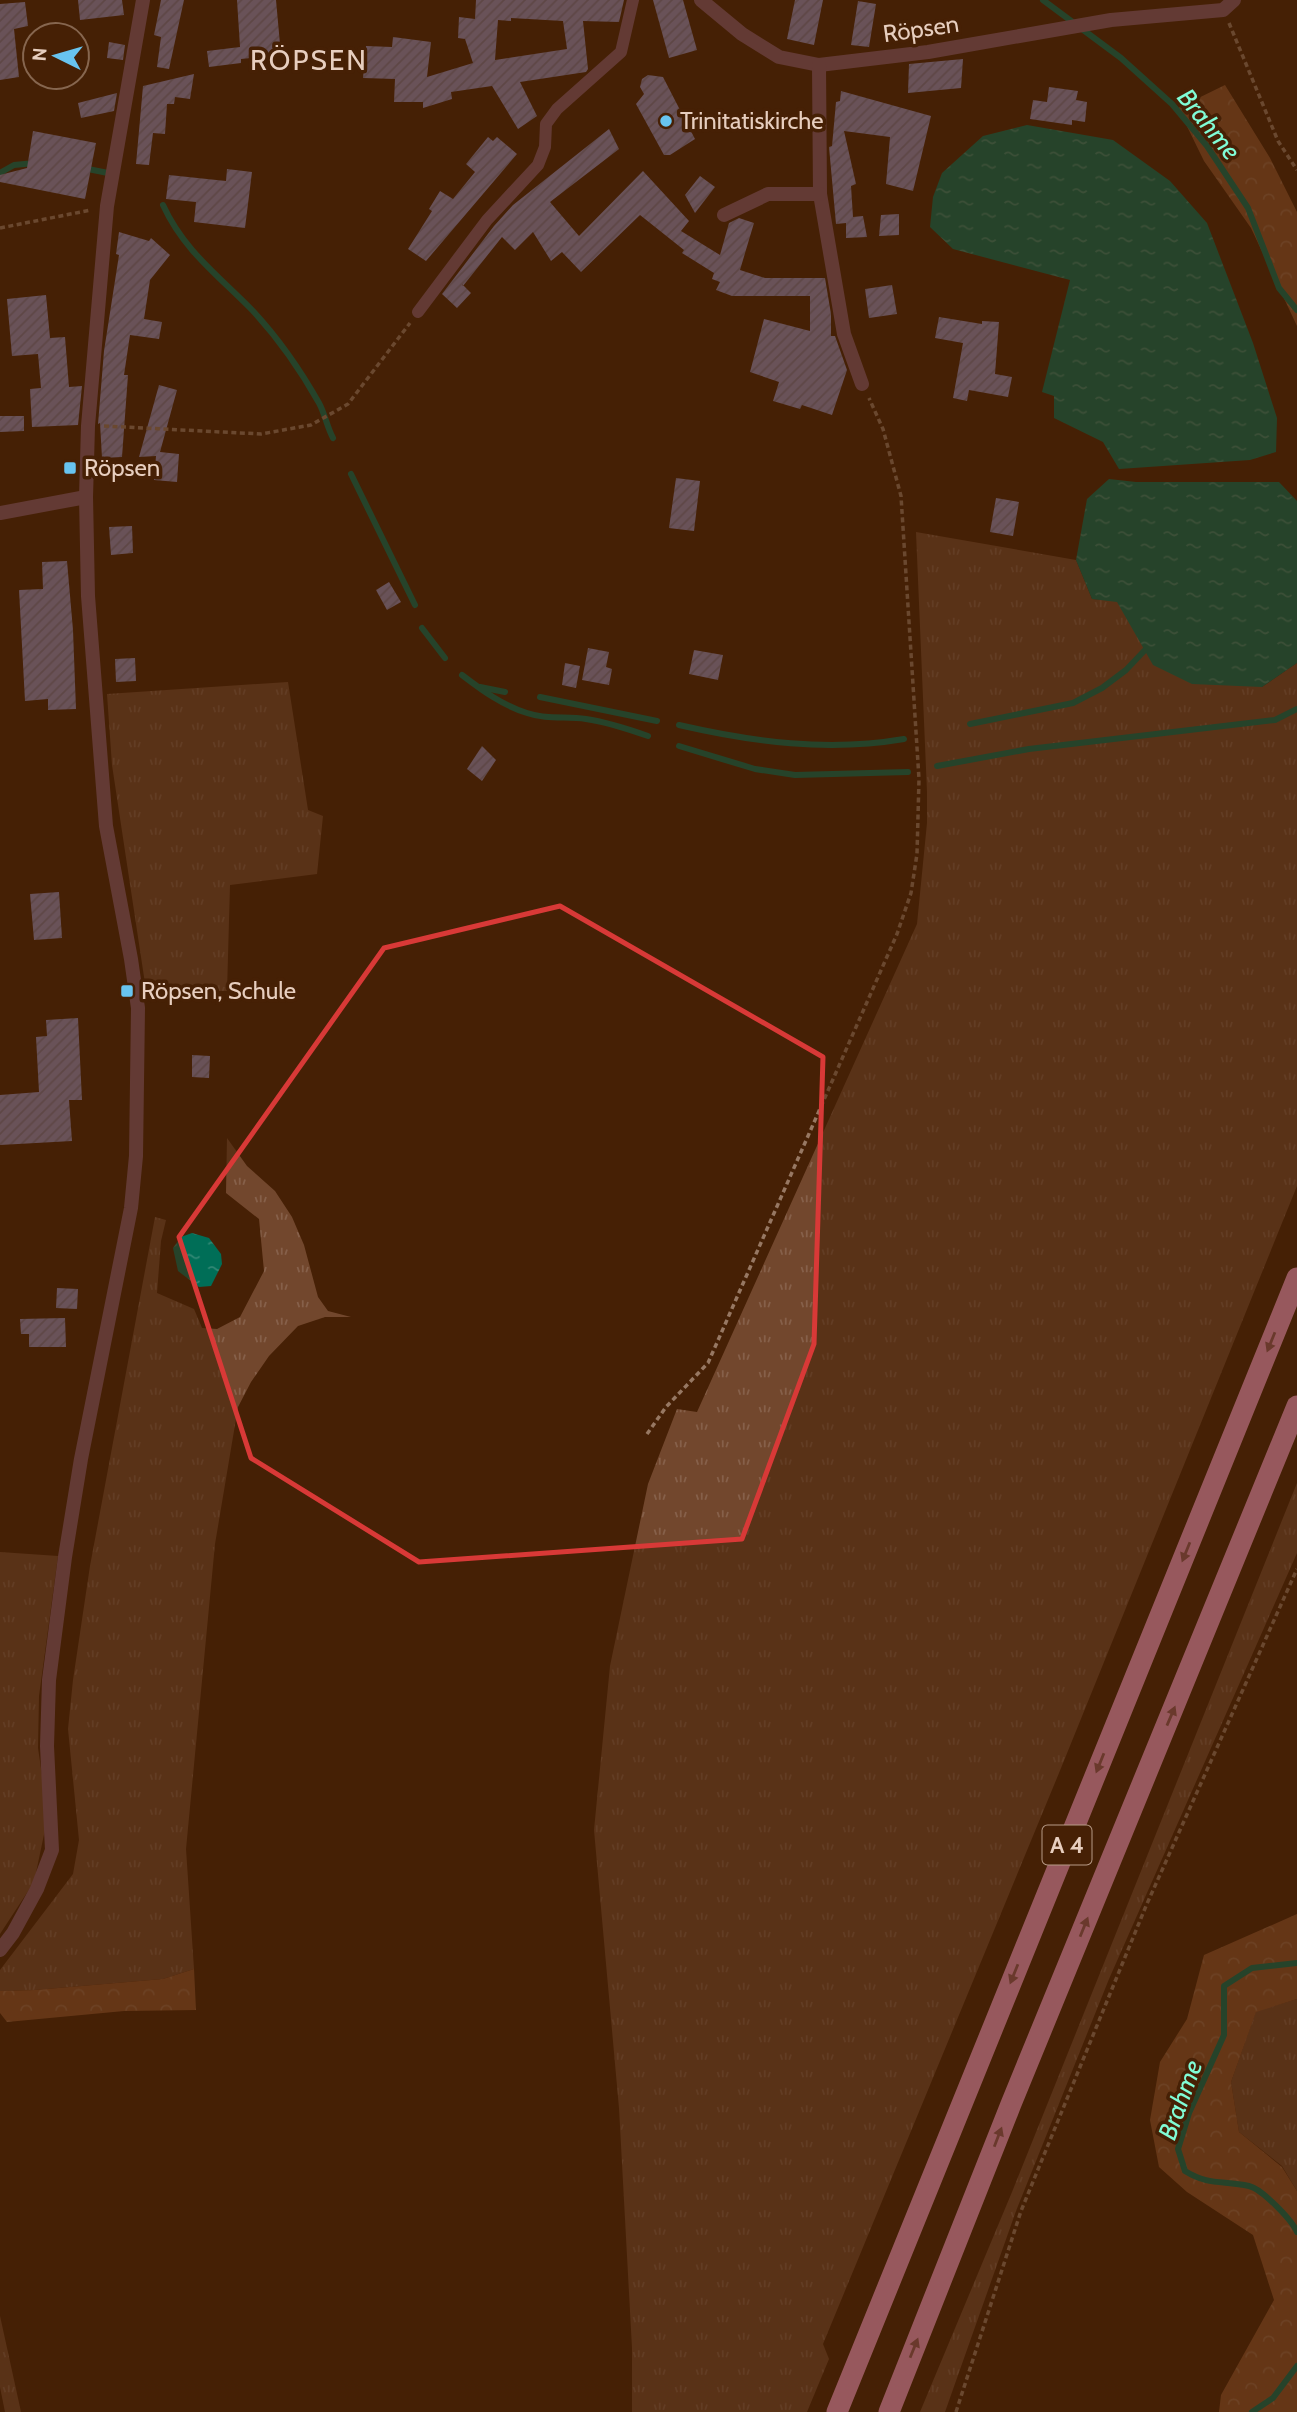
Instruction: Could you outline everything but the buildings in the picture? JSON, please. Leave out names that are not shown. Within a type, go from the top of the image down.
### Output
[{"type":"highway","name":"A 4","points":[[836,2412],[1297,1278]]},
{"type":"highway","name":"A 4","points":[[889,2412],[1011,2104],[1297,1406]]},
{"type":"street","points":[[0,1950],[13,1933],[37,1889],[52,1850],[47,1746],[49,1680],[81,1459],[131,1209],[136,1156],[138,1008],[106,826],[89,596],[86,497],[88,426],[107,206],[144,0]]},
{"type":"street","name":"Röpsen","points":[[701,0],[742,34],[779,57],[820,65],[928,52],[1111,20],[1229,5]]},
{"type":"street","points":[[820,65],[820,194],[844,334],[862,384]]},
{"type":"street","points":[[724,215],[768,194],[820,194]]},
{"type":"street","points":[[0,513],[86,497]]},
{"type":"lane","points":[[418,312],[487,220],[538,165],[545,147],[546,124],[557,109],[621,52],[633,0]]},
{"type":"path","points":[[1229,5],[1278,141],[1297,170]]},
{"type":"path","points":[[0,228],[107,206]]},
{"type":"path","points":[[88,426],[261,434],[311,425],[348,404],[418,312]]},
{"type":"path","points":[[647,1434],[666,1407],[708,1363],[897,934],[911,893],[917,854],[919,779],[901,496],[883,429],[862,384]]},
{"type":"path","points":[[956,2412],[1026,2199],[1146,1906],[1297,1569]]},
{"type":"highlighted area","points":[[560,906],[823,1057],[814,1344],[742,1539],[419,1562],[251,1458],[179,1237],[384,948]]},
{"type":"green space","points":[[1225,85],[1270,158],[1297,212],[1297,326],[1251,228],[1204,161],[1178,108]]},
{"type":"green space","points":[[916,532],[1076,560],[1092,599],[1117,601],[1262,687],[1297,663],[1297,1186],[1059,1773],[823,2344],[829,2359],[807,2412],[632,2412],[632,2348],[619,2108],[594,1830],[610,1666],[648,1484],[677,1409],[697,1412],[917,924],[927,823],[927,792]]},
{"type":"green space","points":[[288,682],[308,810],[323,816],[317,874],[230,885],[227,991],[146,990],[112,765],[107,694]]},
{"type":"green space","points":[[227,1138],[247,1166],[275,1191],[292,1217],[304,1245],[318,1297],[328,1311],[351,1317],[325,1317],[298,1326],[269,1356],[238,1407],[215,1544],[186,1849],[194,1969],[163,1979],[0,1991],[0,1970],[73,1874],[79,1840],[68,1729],[73,1680],[90,1566],[155,1217],[166,1220],[161,1241],[157,1293],[194,1309],[202,1328],[217,1329],[240,1317],[264,1271],[259,1219],[226,1193]]},
{"type":"green space","points":[[1297,1483],[1297,1553],[1109,1979],[1016,2211],[945,2412],[920,2412],[1012,2192]]},
{"type":"green space","points":[[0,1552],[58,1556],[39,1696],[38,1748],[46,1803],[46,1825],[34,1882],[0,1934]]},
{"type":"green space","points":[[1297,1914],[1297,1999],[1256,2012],[1231,2082],[1239,2132],[1282,2167],[1297,2191],[1297,2412],[1219,2412],[1221,2395],[1274,2300],[1253,2235],[1187,2192],[1159,2167],[1150,2120],[1160,2062],[1187,2019],[1204,1955]]},
{"type":"green space","points":[[194,1969],[196,2010],[124,2011],[7,2022],[0,2013],[0,1991],[163,1979]]},
{"type":"green space","points":[[1297,1999],[1297,2191],[1282,2166],[1239,2132],[1231,2082],[1256,2011]]},
{"type":"green space","points":[[0,2316],[21,2412],[5,2412],[0,2387]]},
{"type":"water","points":[[1027,125],[1113,140],[1170,181],[1207,223],[1253,343],[1277,418],[1276,452],[1250,460],[1119,469],[1103,442],[1054,418],[1054,396],[1042,392],[1070,280],[953,249],[930,227],[933,197],[942,173],[983,136]]},
{"type":"water","points":[[1109,479],[1136,482],[1279,482],[1297,501],[1297,663],[1262,687],[1192,684],[1153,665],[1117,602],[1092,599],[1076,560],[1087,499]]},
{"type":"water","points":[[192,1233],[209,1238],[221,1254],[222,1264],[211,1286],[199,1287],[178,1271],[173,1248],[181,1237]]},
{"type":"waterway","name":"Brahme","points":[[1043,0],[1121,58],[1172,104],[1207,146],[1248,208],[1279,288],[1297,310]]},
{"type":"waterway","points":[[0,173],[14,165],[35,163]]},
{"type":"waterway","points":[[83,168],[108,173]]},
{"type":"waterway","points":[[163,205],[192,250],[253,311],[289,355],[319,403],[333,438]]},
{"type":"waterway","points":[[351,474],[415,605]]},
{"type":"waterway","points":[[422,628],[445,658]]},
{"type":"waterway","points":[[970,724],[1073,703],[1102,688],[1126,670],[1145,650]]},
{"type":"waterway","points":[[462,675],[501,702],[527,713],[594,720],[648,736]]},
{"type":"waterway","points":[[480,687],[505,692]]},
{"type":"waterway","points":[[540,697],[657,721]]},
{"type":"waterway","points":[[937,766],[1029,749],[1275,720],[1297,709]]},
{"type":"waterway","points":[[679,725],[735,736],[819,745],[904,739]]},
{"type":"waterway","points":[[679,746],[755,769],[795,775],[908,772]]},
{"type":"waterway","name":"Brahme","points":[[1297,1963],[1252,1968],[1224,1986],[1224,2035],[1189,2113],[1178,2149],[1185,2171],[1209,2181],[1255,2188],[1276,2206],[1297,2232]]},
{"type":"waterway","name":"Brahme","points":[[1252,2412],[1273,2398],[1297,2366]]},
{"type":"place","name":"Trinitatiskirche","points":[[666,121]]},
{"type":"place","name":"Röpsen","points":[[70,468]]},
{"type":"place","name":"Röpsen, Schule","points":[[127,991]]},
{"type":"district","name":"RÖPSEN","points":[[309,60]]}]
